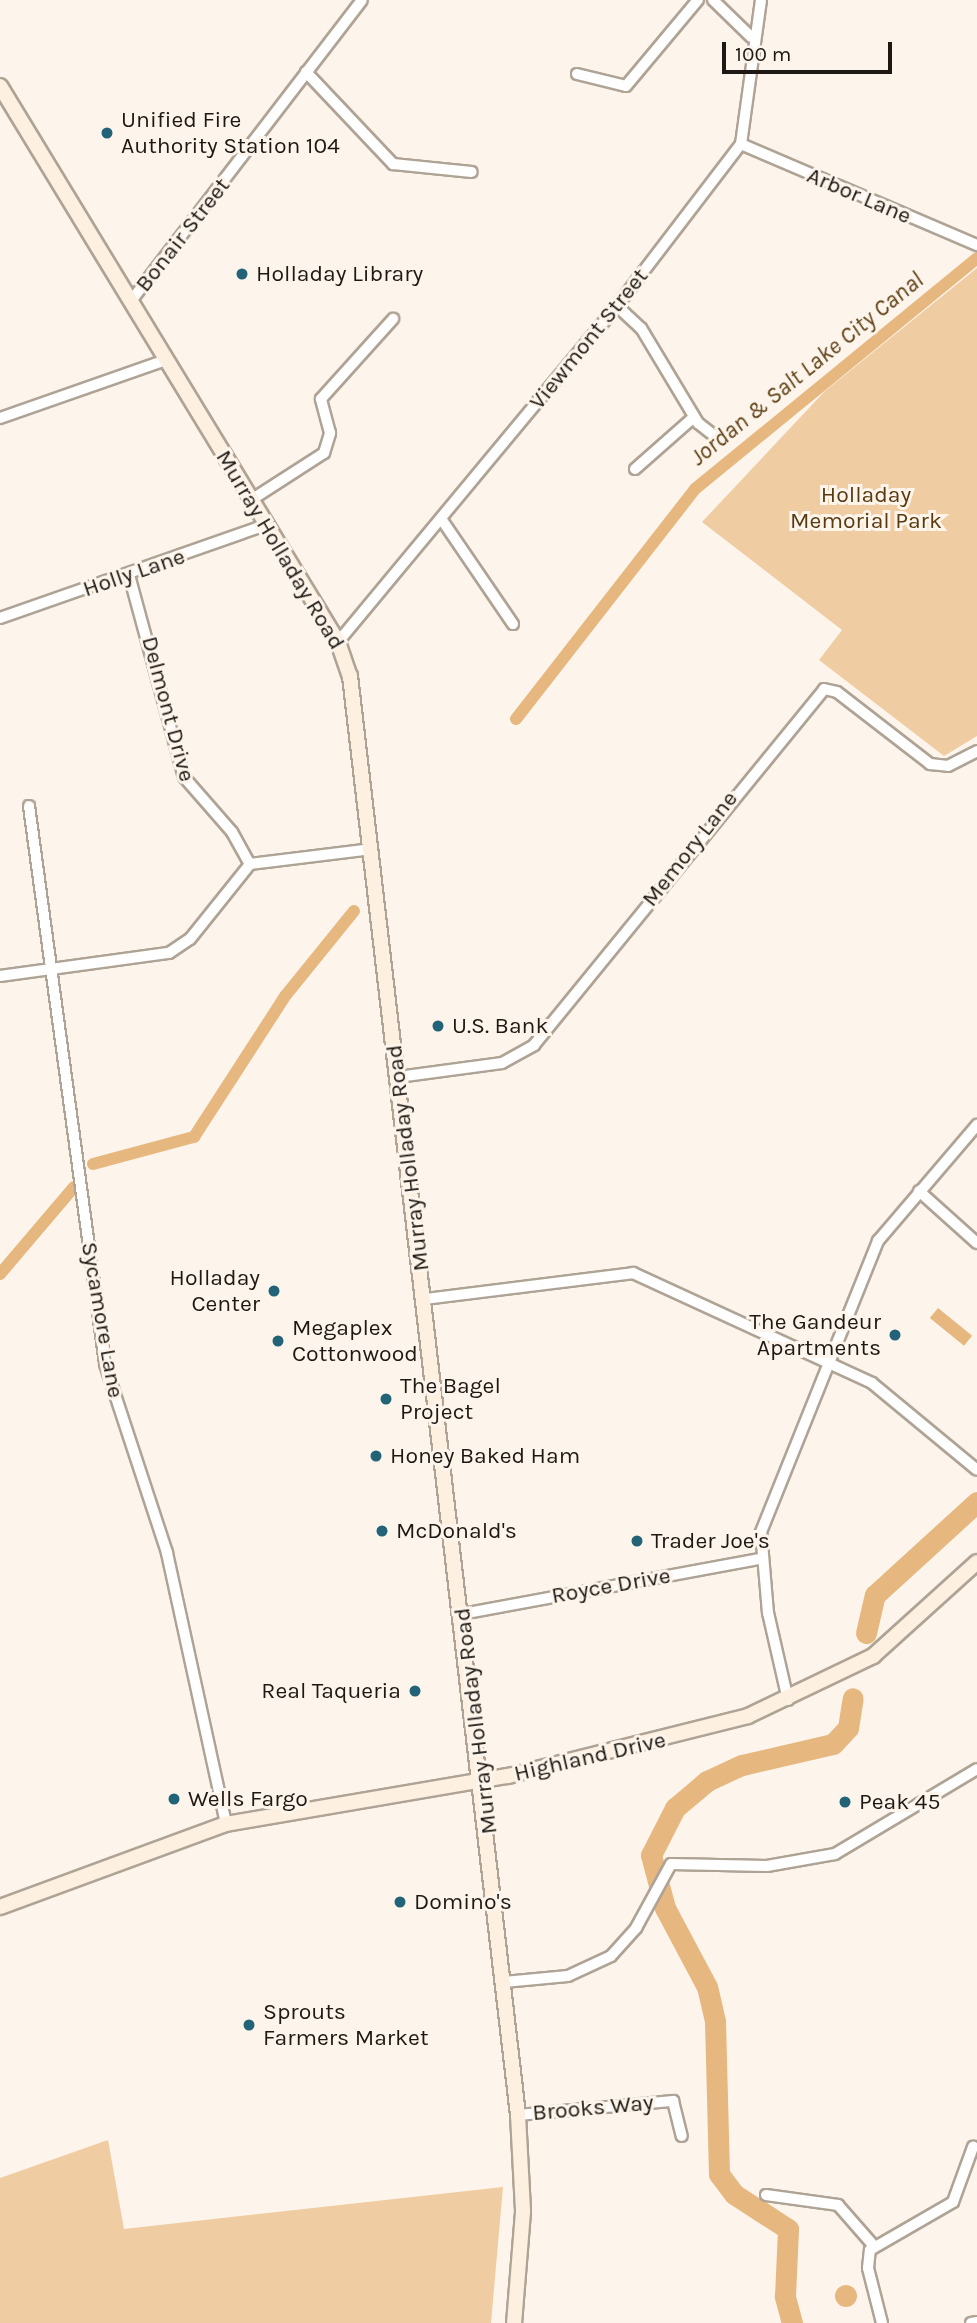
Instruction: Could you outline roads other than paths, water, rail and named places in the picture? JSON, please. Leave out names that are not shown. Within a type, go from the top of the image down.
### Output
[{"type":"main road","name":"Murray Holladay Road","points":[[0,86],[338,642],[352,684],[483,1781],[518,2115],[523,2212],[514,2323]]},
{"type":"main road","name":"Highland Drive","points":[[0,1906],[226,1824],[483,1781],[691,1734],[788,1700],[894,1641],[977,1562]]},
{"type":"street","name":"Bonair Street","points":[[131,301],[362,0]]},
{"type":"street","points":[[577,74],[626,86],[698,0]]},
{"type":"street","points":[[713,0],[751,37]]},
{"type":"street","points":[[741,144],[751,37],[761,0]]},
{"type":"street","points":[[306,72],[393,164],[472,172]]},
{"type":"street","name":"Arbor Lane","points":[[741,144],[977,245]]},
{"type":"street","name":"Viewmont Street","points":[[338,642],[617,306],[741,144]]},
{"type":"street","points":[[617,306],[641,328],[694,417],[717,438]]},
{"type":"street","points":[[251,500],[324,453],[330,433],[321,398],[393,319]]},
{"type":"street","points":[[0,418],[166,360]]},
{"type":"street","points":[[635,469],[694,417]]},
{"type":"street","points":[[442,520],[513,624]]},
{"type":"street","name":"Holly Lane","points":[[0,618],[266,525]]},
{"type":"street","name":"Delmont Drive","points":[[129,575],[184,777],[232,832],[250,864]]},
{"type":"street","name":"Memory Lane","points":[[398,1077],[502,1063],[534,1045],[824,689],[837,692],[930,764],[947,766],[977,751]]},
{"type":"street","name":"Sycamore Lane","points":[[29,806],[105,1364],[167,1553],[226,1824]]},
{"type":"street","points":[[0,976],[175,950],[250,864],[372,849]]},
{"type":"street","points":[[788,1700],[759,1559],[761,1532],[833,1364],[878,1241],[977,1125]]},
{"type":"street","points":[[919,1191],[977,1243]]},
{"type":"street","points":[[425,1299],[626,1272],[833,1364],[899,1399],[977,1470]]},
{"type":"street","name":"Royce Drive","points":[[463,1614],[759,1559]]},
{"type":"street","points":[[504,1982],[568,1976],[599,1964],[624,1944],[662,1873],[680,1861],[754,1867],[835,1854],[977,1769]]},
{"type":"street","name":"Brooks Way","points":[[518,2115],[673,2101],[682,2136]]},
{"type":"street","points":[[882,2323],[868,2263],[873,2245],[946,2209],[965,2182],[972,2147]]},
{"type":"street","points":[[766,2194],[838,2205],[873,2245]]},
{"type":"street","points":[[971,2323],[977,2322]]},
{"type":"waterway","name":"Jordan & Salt Lake City Canal","points":[[516,719],[695,489],[977,258]]},
{"type":"waterway","name":"Jordan & Salt Lake City Canal","points":[[93,1164],[194,1137],[286,995],[354,911]]},
{"type":"waterway","name":"Jordan & Salt Lake City Canal","points":[[0,1274],[74,1187]]},
{"type":"waterway","points":[[866,1633],[875,1595],[977,1502]]},
{"type":"waterway","points":[[792,2323],[785,2296],[788,2229],[734,2194],[719,2174],[715,2021],[707,1987],[665,1908],[651,1855],[675,1808],[707,1781],[742,1765],[833,1744],[848,1728],[853,1698]]},
{"type":"place","name":"Unified Fire Authority Station 104","points":[[107,133]]},
{"type":"place","name":"Holladay Library","points":[[242,274]]},
{"type":"place","name":"U.S. Bank","points":[[438,1026]]},
{"type":"place","name":"Holladay Center","points":[[274,1291]]},
{"type":"place","name":"The Gandeur Apartments","points":[[895,1335]]},
{"type":"place","name":"Megaplex Cottonwood","points":[[278,1341]]},
{"type":"place","name":"The Bagel Project","points":[[386,1399]]},
{"type":"place","name":"Honey Baked Ham","points":[[376,1456]]},
{"type":"place","name":"McDonald's","points":[[382,1531]]},
{"type":"place","name":"Trader Joe's","points":[[637,1541]]},
{"type":"place","name":"Real Taqueria","points":[[415,1691]]},
{"type":"place","name":"Wells Fargo","points":[[174,1799]]},
{"type":"place","name":"Peak 45","points":[[845,1802]]},
{"type":"place","name":"Domino's","points":[[400,1902]]},
{"type":"place","name":"Sprouts Farmers Market","points":[[249,2025]]},
{"type":"park label","name":"Holladay Memorial Park","points":[[866,508]]}]
